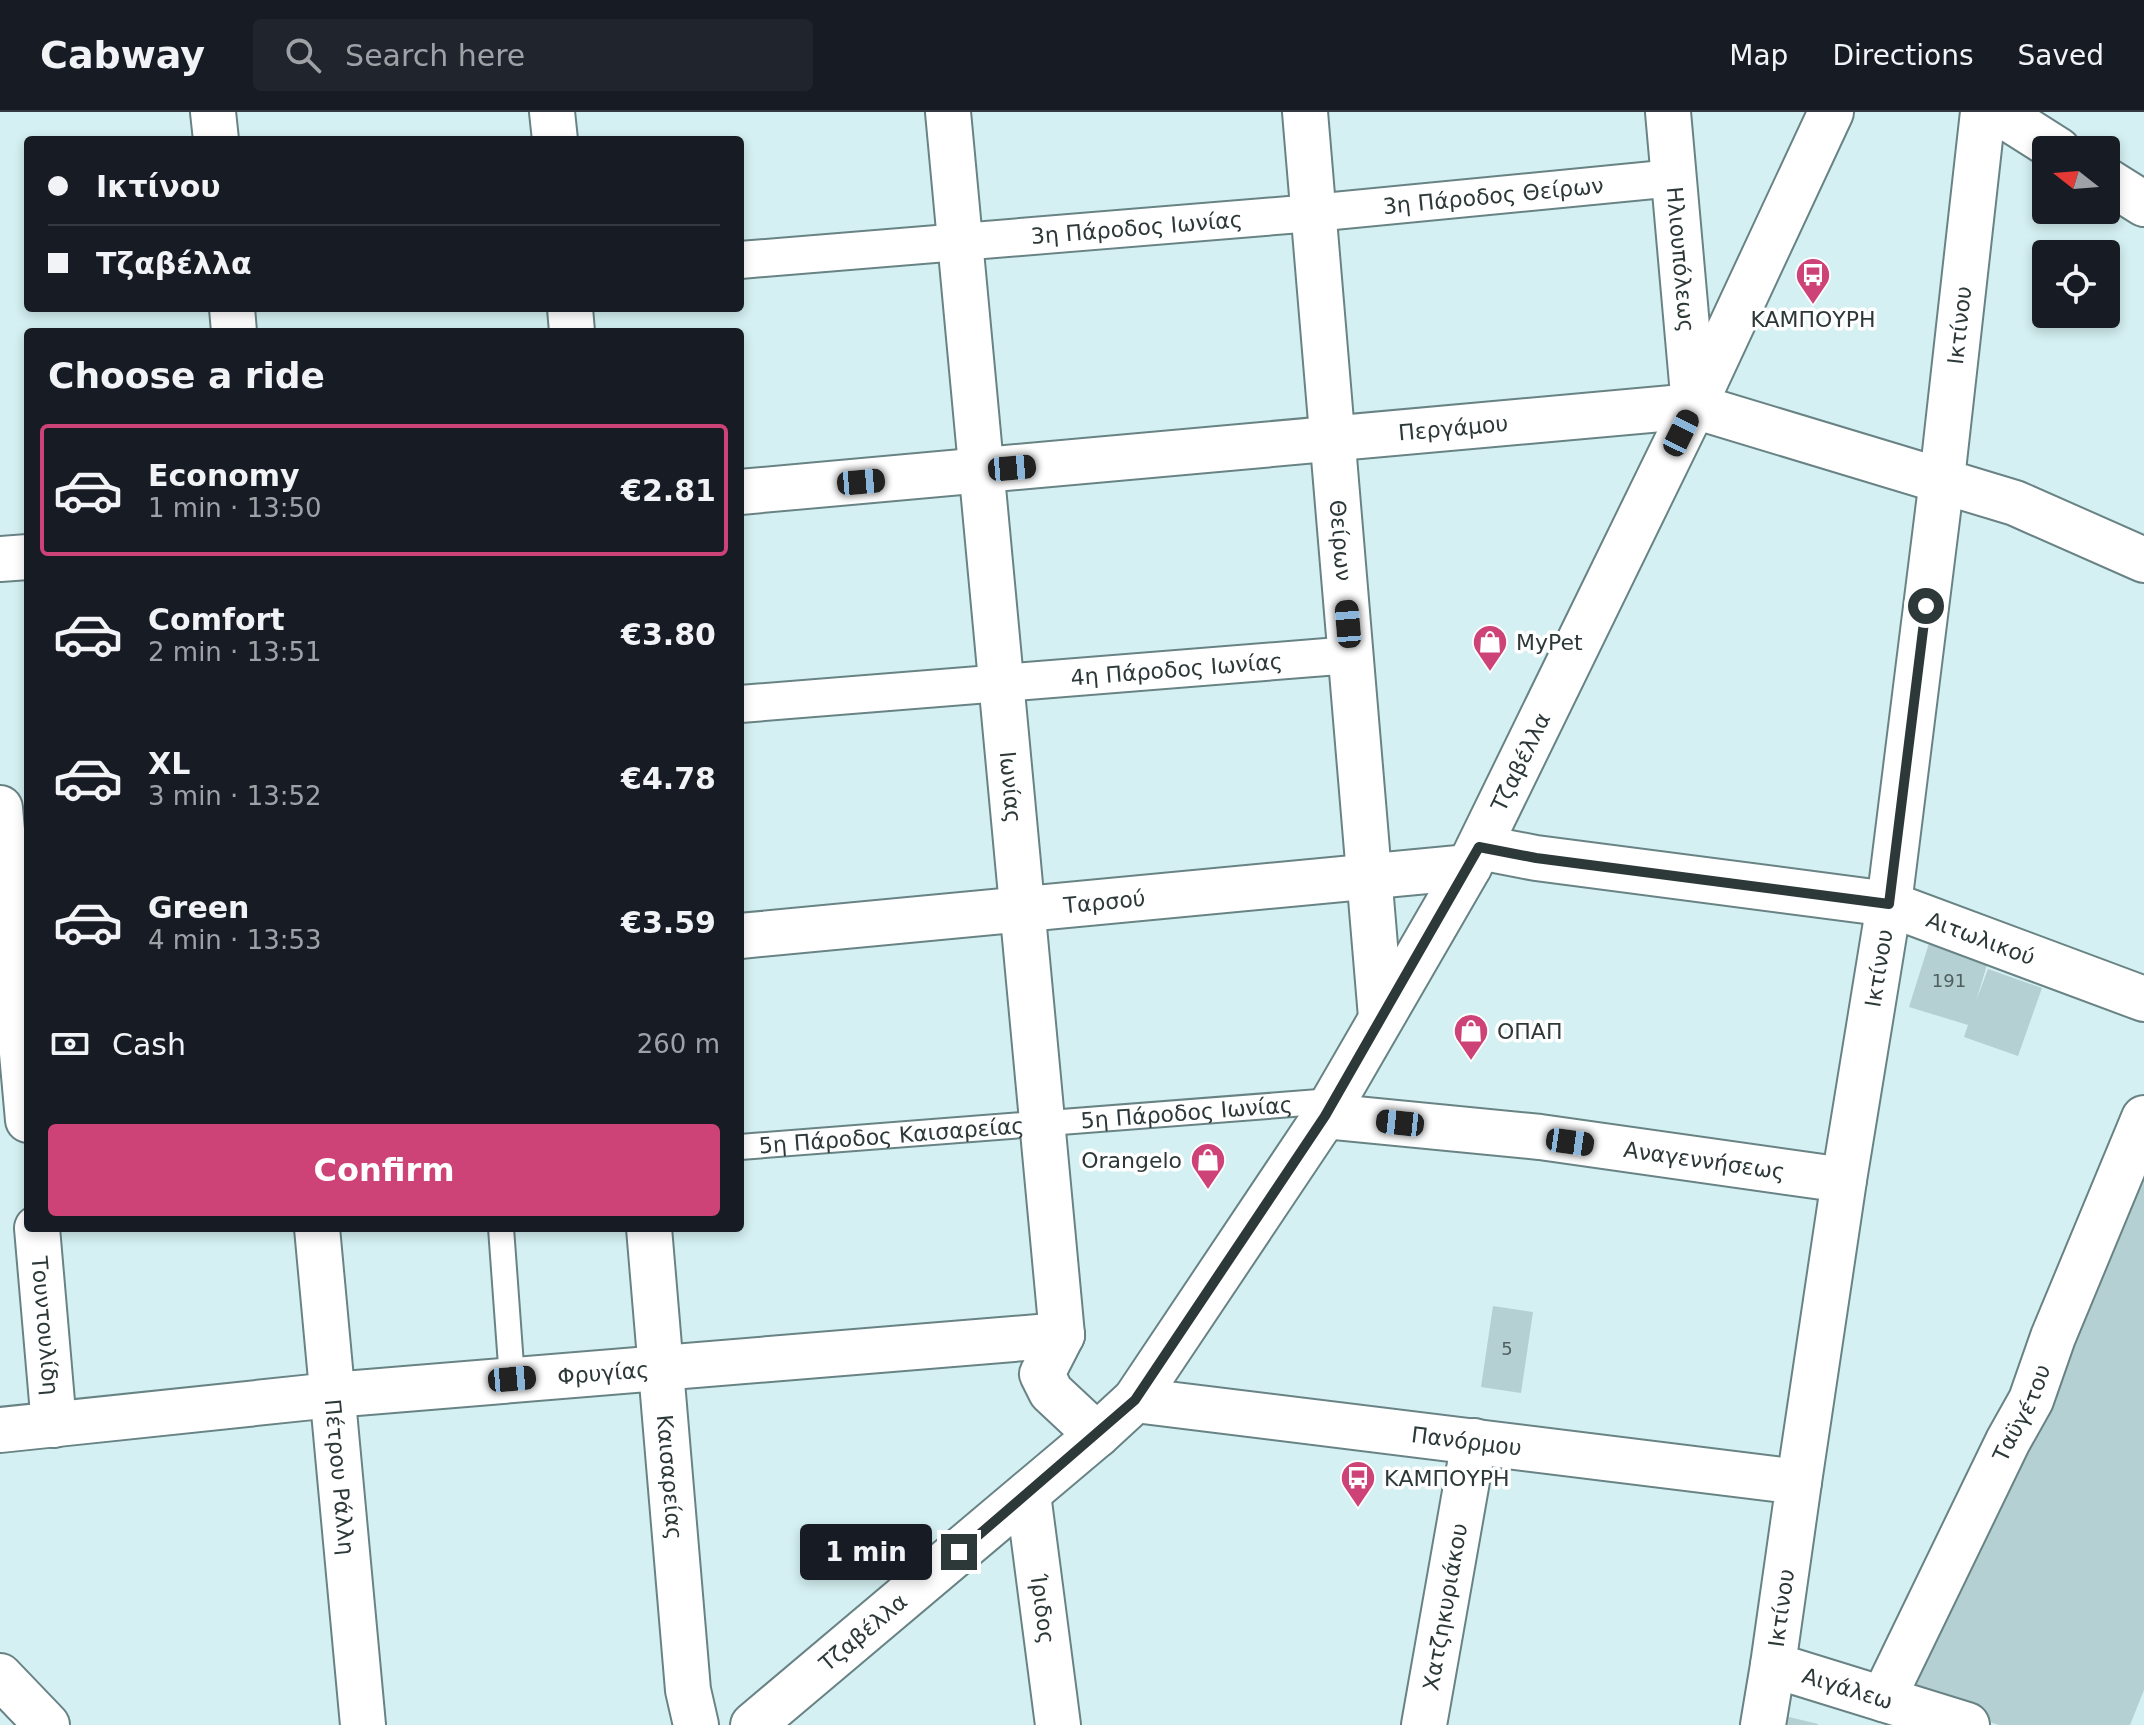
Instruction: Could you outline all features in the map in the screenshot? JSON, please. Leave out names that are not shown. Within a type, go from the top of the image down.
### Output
[{"type":"street","points":[[213,112],[216,136]]},
{"type":"street","points":[[552,112],[555,136]]},
{"type":"street","name":"Ιωνίας","points":[[948,112],[1062,1335]]},
{"type":"street","name":"Θείρων","points":[[1305,112],[1381,1017]]},
{"type":"street","name":"Ηλιουπόλεως","points":[[1668,112],[1694,406]]},
{"type":"street","name":"Τζαβέλλα","points":[[753,1725],[1135,1400],[1328,1108],[1474,857],[1694,406],[1831,112]]},
{"type":"street","name":"Ικτίνου","points":[[1763,1725],[1844,1180],[1889,904],[1942,479],[1983,112]]},
{"type":"street","points":[[1998,112],[2036,136]]},
{"type":"street","name":"3η Πάροδος Θείρων","points":[[1313,213],[1674,178]]},
{"type":"street","points":[[2120,189],[2144,204]]},
{"type":"street","name":"3η Πάροδος Ιωνίας","points":[[744,260],[1313,213]]},
{"type":"street","name":"Περγάμου","points":[[744,492],[1694,406],[2015,503],[2144,560]]},
{"type":"street","points":[[0,559],[24,557]]},
{"type":"street","name":"4η Πάροδος Ιωνίας","points":[[744,704],[1351,655]]},
{"type":"street","points":[[0,808],[24,1081]]},
{"type":"street","name":"Ταρσού","points":[[744,936],[1369,877],[1474,857]]},
{"type":"street","name":"Αιτωλικού","points":[[1474,857],[1536,858],[1889,904],[2144,999]]},
{"type":"street","name":"Αναγεννήσεως","points":[[1328,1108],[1844,1180]]},
{"type":"street","name":"Ταϋγέτου","points":[[1883,1699],[2008,1441],[2031,1400],[2053,1337],[2144,1118]]},
{"type":"street","name":"Τουντουλίδη","points":[[37,1232],[54,1425]]},
{"type":"street","name":"Πέτρου Ράλλη","points":[[317,1232],[363,1725]]},
{"type":"street","name":"Καισαρείας","points":[[649,1232],[688,1690],[696,1725]]},
{"type":"street","points":[[1062,1335],[1042,1374],[1051,1392],[1097,1435]]},
{"type":"street","name":"Φρυγίας","points":[[0,1430],[332,1395],[1062,1335]]},
{"type":"street","name":"Πανόρμου","points":[[1135,1400],[1799,1482]]},
{"type":"street","name":"Χατζηκυριάκου","points":[[1424,1725],[1474,1441]]},
{"type":"street","name":"Ίριδος","points":[[1028,1494],[1058,1725]]},
{"type":"street","name":"Αιγάλεω","points":[[1773,1665],[1967,1725]]},
{"type":"street","points":[[0,1676],[47,1725]]},
{"type":"lane","name":"5η Πάροδος Ιωνίας","points":[[1043,1125],[1328,1108]]},
{"type":"lane","name":"5η Πάροδος Καισαρείας","points":[[744,1147],[1043,1125]]},
{"type":"lane","points":[[501,1232],[512,1379]]},
{"type":"building","points":[[1931,937],[1990,955],[1976,1001],[1988,969],[2042,988],[2018,1056],[1964,1037],[1968,1025],[1909,1007]]},
{"type":"building","points":[[2144,1157],[2144,1690],[2130,1725],[1999,1725],[1903,1695]]},
{"type":"building","points":[[1493,1306],[1533,1312],[1521,1393],[1481,1387]]},
{"type":"building","points":[[1781,1715],[1818,1724],[1818,1725],[1778,1725]]},
{"type":"place","name":"KAΜΠΟΥΡΗ","points":[[1813,306]]},
{"type":"place","name":"MyPet","points":[[1490,673]]},
{"type":"place","name":"ΟΠΑΠ","points":[[1471,1062]]},
{"type":"place","name":"Orangelo","points":[[1208,1191]]},
{"type":"place","name":"ΚΑΜΠΟΥΡΗ","points":[[1358,1509]]},
{"type":"route","points":[[959,1552],[1135,1400],[1325,1116],[1479,847],[1536,858],[1889,904],[1926,606]]}]
